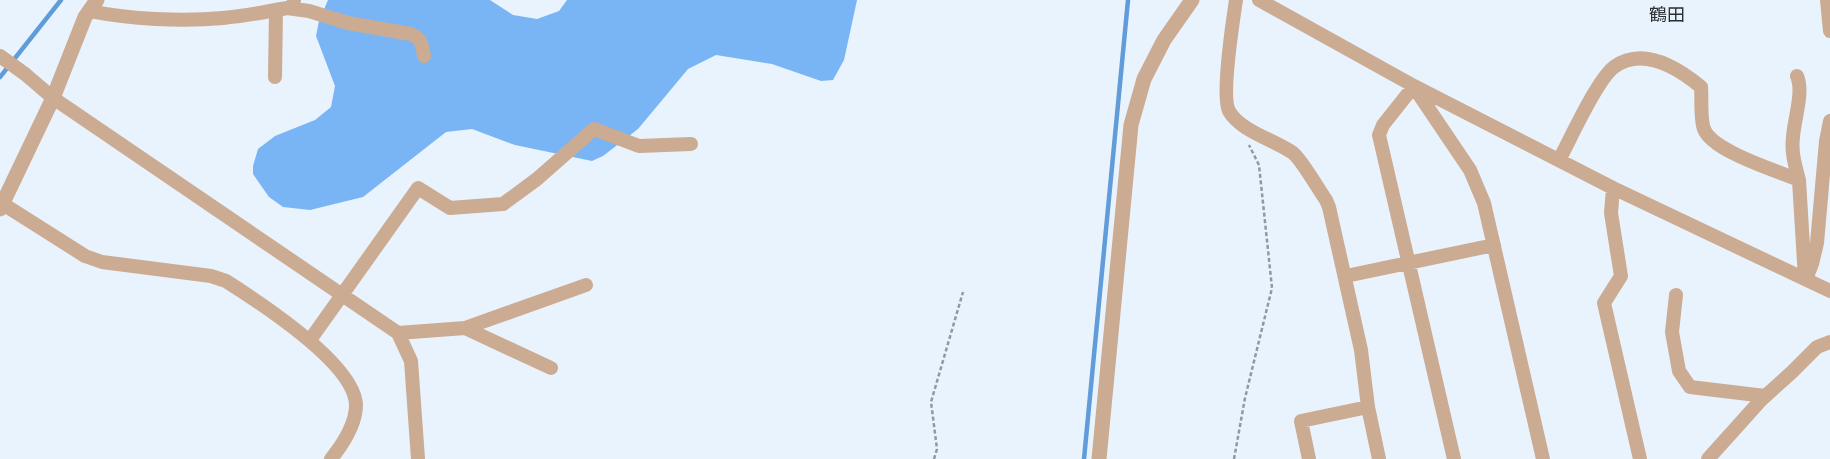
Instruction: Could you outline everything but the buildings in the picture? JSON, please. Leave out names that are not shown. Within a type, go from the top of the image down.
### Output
[{"type":"street","points":[[1099,459],[1131,125],[1144,80],[1164,40],[1192,0]]},
{"type":"street","points":[[1236,0],[1228,60],[1226,103],[1229,110],[1240,123],[1294,154],[1330,207],[1361,350],[1368,407],[1379,459]]},
{"type":"street","points":[[1259,0],[1414,86],[1613,188],[1830,291]]},
{"type":"street","points":[[1827,0],[1830,31]]},
{"type":"street","points":[[331,459],[348,435],[356,405],[354,395],[346,379],[310,340],[226,281],[211,276],[102,262],[85,256],[2,206],[53,98],[69,56],[93,5],[114,16],[156,19],[222,18],[286,6],[309,10],[348,23],[411,34],[419,37],[422,42],[424,56]]},
{"type":"street","points":[[275,77],[286,6]]},
{"type":"street","points":[[2,58],[25,74],[53,98],[398,333],[411,361],[418,459]]},
{"type":"street","points":[[1560,160],[1602,81],[1614,68],[1629,60],[1657,60],[1684,72],[1701,86],[1704,129],[1710,140],[1728,151],[1799,180]]},
{"type":"street","points":[[1797,76],[1799,93],[1792,139],[1793,157],[1799,180],[1805,279]]},
{"type":"street","points":[[1414,86],[1470,170],[1484,204],[1543,459]]},
{"type":"street","points":[[1414,86],[1383,125],[1379,135],[1454,459]]},
{"type":"street","points":[[1805,279],[1810,271],[1817,243],[1826,141],[1830,121]]},
{"type":"street","points":[[310,340],[418,188],[450,208],[503,204],[537,179],[594,130],[639,146],[691,144]]},
{"type":"street","points":[[1613,188],[1611,213],[1621,276],[1604,303],[1640,459]]},
{"type":"street","points":[[1346,276],[1494,245]]},
{"type":"street","points":[[398,333],[465,328],[586,285]]},
{"type":"street","points":[[1676,295],[1672,332],[1679,371],[1690,387],[1765,396]]},
{"type":"street","points":[[465,328],[551,368]]},
{"type":"street","points":[[1708,459],[1765,396],[1817,347],[1830,342]]},
{"type":"street","points":[[1309,459],[1301,421],[1368,407]]},
{"type":"path","points":[[1234,459],[1245,398],[1272,288],[1259,165],[1248,142]]},
{"type":"path","points":[[934,459],[937,449],[931,402],[963,292]]},
{"type":"shaded area","points":[[328,0],[490,0],[513,15],[537,19],[559,11],[567,0],[857,0],[844,60],[833,80],[821,81],[772,64],[716,55],[688,69],[638,129],[603,156],[592,161],[515,145],[472,129],[446,132],[363,197],[310,210],[283,207],[269,197],[253,174],[253,166],[258,149],[275,136],[315,120],[331,107],[335,86],[316,36],[319,21]]},
{"type":"waterway","points":[[0,77],[61,0]]},
{"type":"waterway","points":[[1084,459],[1128,0]]},
{"type":"district","name":"鶴田","points":[[1667,15]]}]
